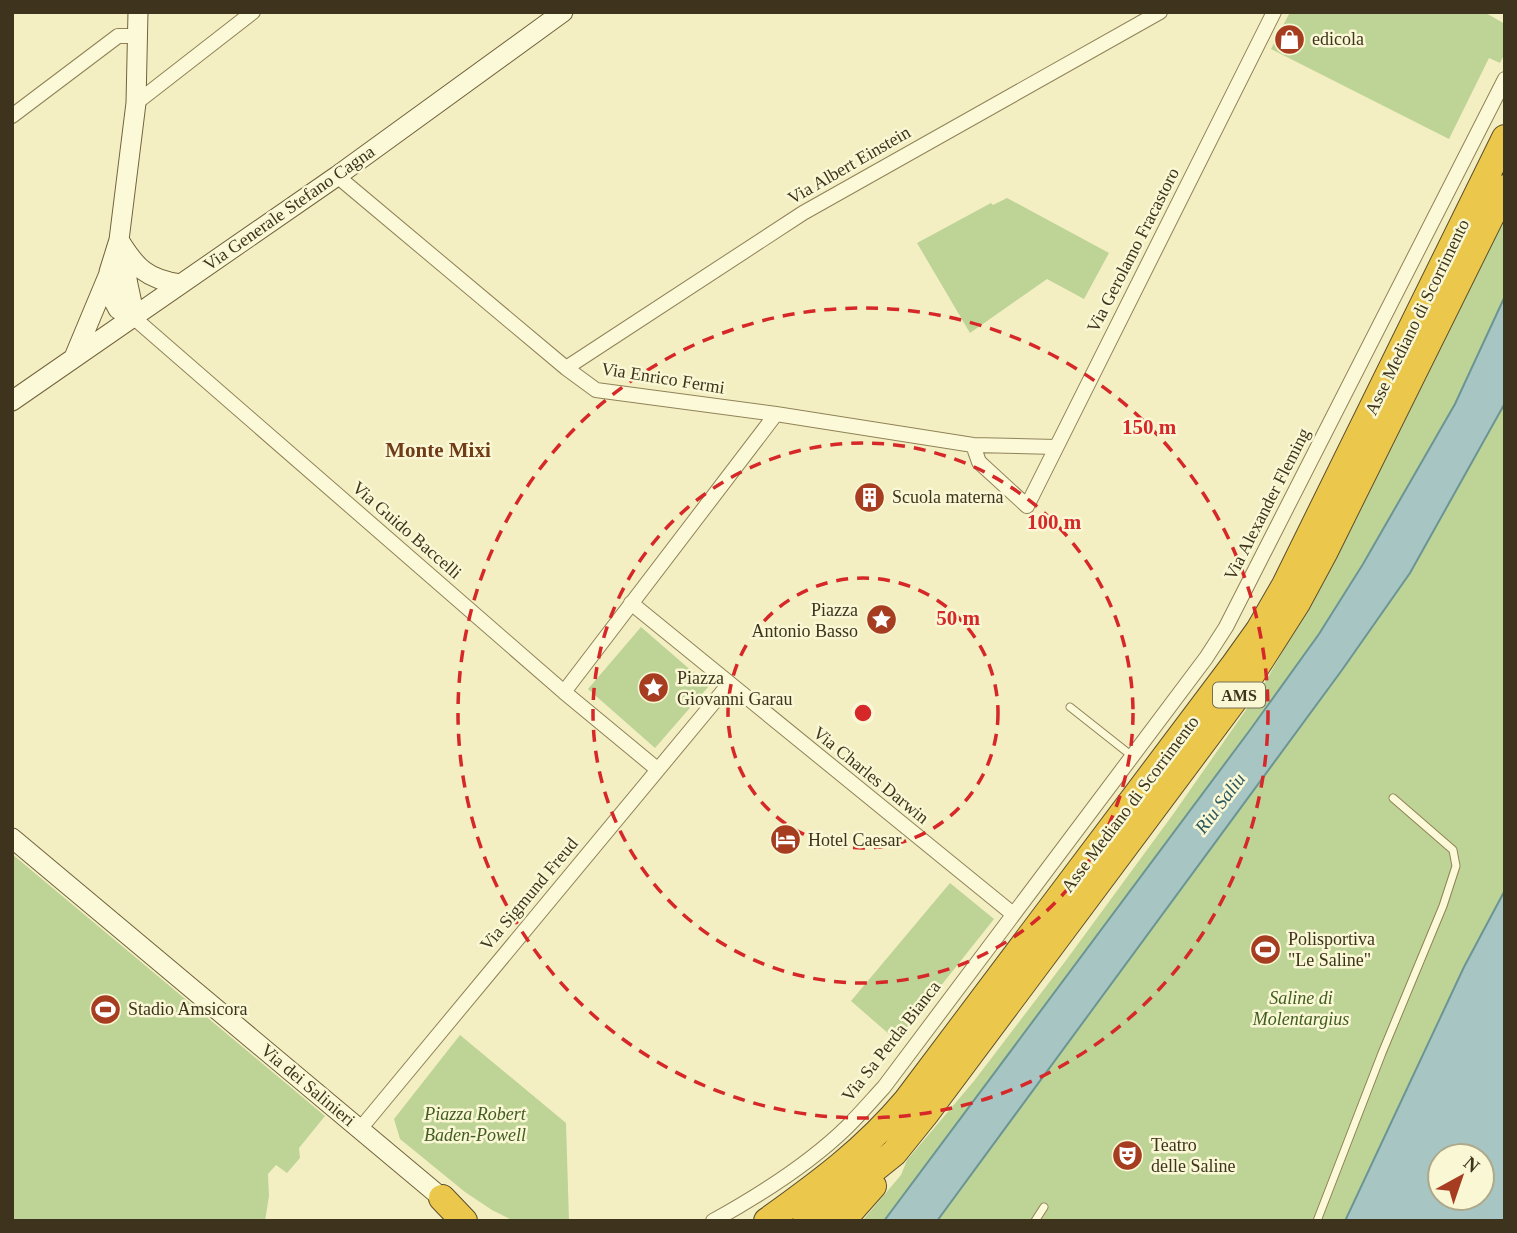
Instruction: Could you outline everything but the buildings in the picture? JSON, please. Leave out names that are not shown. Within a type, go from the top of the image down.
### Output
[{"type":"highway","name":"Asse Mediano di Scorrimento","points":[[767,1221],[832,1175],[882,1130],[907,1100],[1137,797],[1259,630],[1284,585],[1505,138]]},
{"type":"highway","name":"Asse Mediano di Scorrimento","points":[[806,1221],[894,1153],[1241,691],[1297,603],[1325,551],[1505,188]]},
{"type":"highway","points":[[842,1221],[874,1185],[894,1153]]},
{"type":"highway","points":[[442,1198],[470,1220]]},
{"type":"street","points":[[109,272],[111,296],[118,309],[133,317],[134,306],[126,278],[124,248],[136,103],[138,12]]},
{"type":"street","points":[[136,103],[253,12]]},
{"type":"street","name":"Via Generale Stefano Cagna","points":[[12,401],[337,176],[563,12]]},
{"type":"street","name":"Via Albert Einstein","points":[[566,368],[803,213],[1160,12]]},
{"type":"street","name":"Via Gerolamo Fracastoro","points":[[973,445],[979,462],[1027,506],[1274,12]]},
{"type":"street","points":[[12,117],[118,36],[138,36]]},
{"type":"street","name":"Via Alexander Fleming","points":[[1013,914],[1206,658],[1226,627],[1505,79]]},
{"type":"street","name":"Via Enrico Fermi","points":[[337,176],[566,368],[596,390],[776,414],[973,445],[1056,447]]},
{"type":"street","points":[[75,356],[109,272],[124,248]]},
{"type":"street","points":[[124,248],[140,270],[160,281],[180,284]]},
{"type":"street","name":"Via Guido Baccelli","points":[[133,317],[564,692],[657,769]]},
{"type":"street","points":[[564,692],[776,414]]},
{"type":"street","name":"Via Charles Darwin","points":[[631,603],[1013,914]]},
{"type":"street","name":"Via Sigmund Freud","points":[[360,1129],[729,684]]},
{"type":"street","name":"Via dei Salinieri","points":[[12,838],[442,1198]]},
{"type":"street","name":"Via Sa Perda Bianca","points":[[713,1221],[755,1198],[846,1128],[884,1087],[1013,914]]},
{"type":"lane","points":[[1070,707],[1132,756]]},
{"type":"lane","points":[[1317,1221],[1443,906],[1456,866],[1453,850],[1393,798]]},
{"type":"lane","points":[[1035,1221],[1044,1207]]},
{"type":"green space","points":[[1290,12],[1484,12],[1505,24],[1505,53],[1500,63],[1489,58],[1449,139],[1271,49]]},
{"type":"green space","points":[[1007,198],[1109,253],[1084,299],[1047,279],[970,333],[917,243],[991,203],[993,205]]},
{"type":"green space","name":"Saline di Molentargius","points":[[1505,212],[1505,1221],[894,1221],[1256,733],[1367,564],[1387,523],[1319,634],[1250,730],[884,1221],[862,1221],[901,1175],[907,1160],[974,1081],[1067,959],[1264,684],[1308,607]]},
{"type":"green space","points":[[641,627],[709,686],[655,748],[588,689]]},
{"type":"green space","name":"Stadio Amsicora","points":[[12,854],[325,1116],[299,1148],[300,1158],[287,1173],[276,1165],[268,1174],[269,1196],[265,1221],[12,1221]]},
{"type":"green space","points":[[950,883],[994,919],[897,1041],[851,1001]]},
{"type":"green space","name":"Piazza Robert Baden-Powell","points":[[460,1035],[566,1123],[569,1221],[514,1221],[465,1192],[400,1139],[394,1119]]},
{"type":"water","name":"Riu Saliu","points":[[1505,296],[1505,403],[1410,573],[1342,670],[937,1221],[884,1221],[1319,634],[1363,564],[1455,404]]},
{"type":"water","points":[[1505,890],[1505,1221],[1345,1221],[1464,967]]},
{"type":"place","name":"edicola","points":[[1289,39]]},
{"type":"place","name":"Scuola materna","points":[[869,497]]},
{"type":"place","name":"Piazza Antonio Basso","points":[[881,620]]},
{"type":"place","name":"Piazza Giovanni Garau","points":[[654,688]]},
{"type":"place","name":"Hotel Caesar","points":[[785,840]]},
{"type":"place","name":"Polisportiva \"Le Saline\"","points":[[1265,949]]},
{"type":"place","name":"Stadio Amsicora","points":[[105,1009]]},
{"type":"place","name":"Teatro delle Saline","points":[[1128,1155]]},
{"type":"district","name":"Monte Mixi","points":[[438,450]]}]
